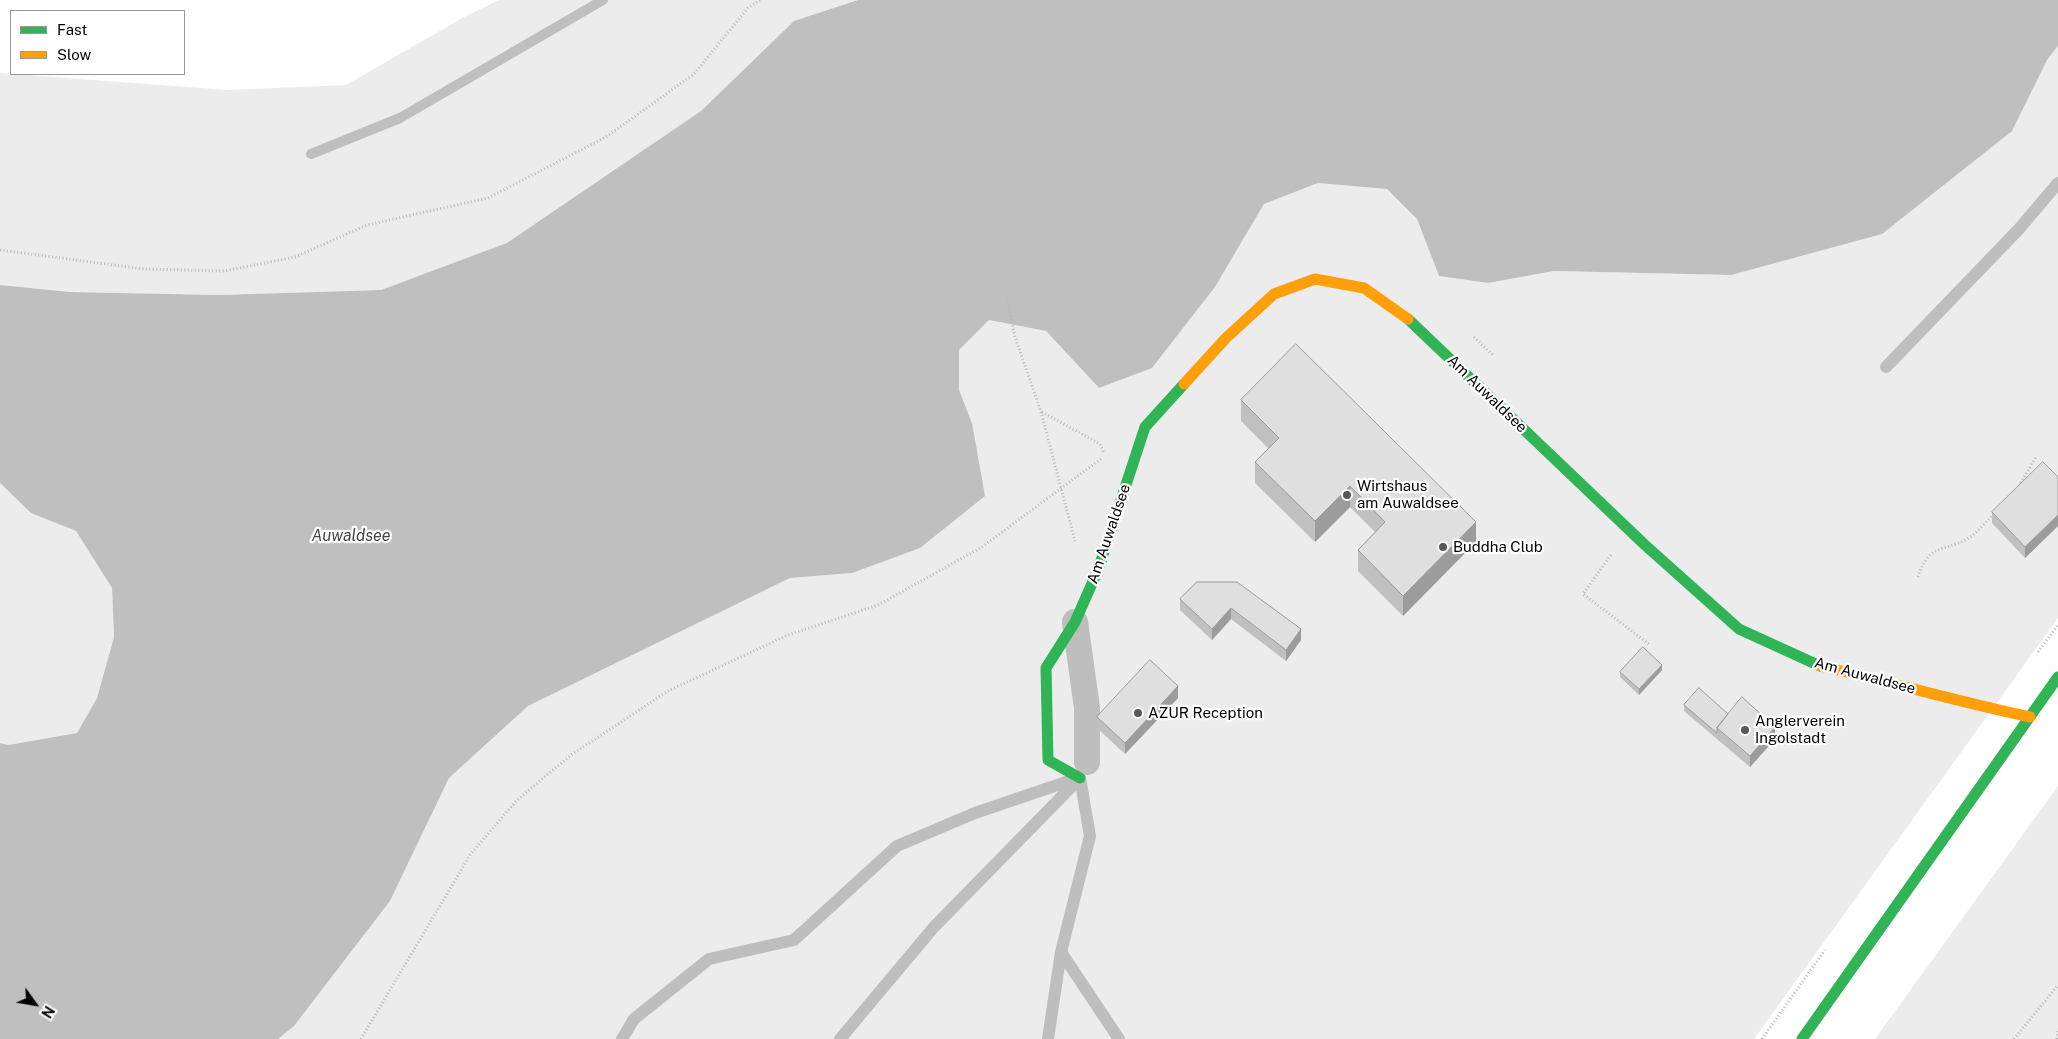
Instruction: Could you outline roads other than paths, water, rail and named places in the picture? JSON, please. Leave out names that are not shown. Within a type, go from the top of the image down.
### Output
[{"type":"street","name":"Am Auwaldsee","points":[[1084,770],[1048,760],[1046,668],[1075,622],[1098,570],[1145,427],[1226,338],[1274,294],[1315,279],[1364,288],[1403,314],[1629,530],[1739,629],[1819,666],[1893,683],[1964,703],[2030,717]]},
{"type":"street","points":[[1075,622],[1087,708],[1084,770]]},
{"type":"street","points":[[1802,1039],[2058,678]]},
{"type":"lane","points":[[1886,366],[2019,229],[2058,183]]},
{"type":"lane","points":[[1048,1039],[1061,952],[1090,836],[1084,770]]},
{"type":"lane","points":[[622,1039],[634,1019],[709,959],[794,940],[897,846],[1084,770]]},
{"type":"lane","points":[[840,1039],[934,927],[1084,770]]},
{"type":"lane","points":[[1061,952],[1118,1039]]},
{"type":"water","name":"Auwaldsee","points":[[858,0],[2058,0],[2058,46],[2047,60],[2012,131],[1882,234],[1731,275],[1554,271],[1488,283],[1439,276],[1417,219],[1387,189],[1318,183],[1264,204],[1215,287],[1152,368],[1099,388],[1046,331],[989,320],[959,350],[959,390],[972,423],[985,496],[920,548],[852,573],[790,578],[528,706],[449,778],[390,901],[294,1026],[278,1039],[0,1039],[0,743],[8,745],[77,733],[97,698],[114,637],[112,588],[76,531],[31,513],[0,483],[0,285],[70,292],[219,295],[381,290],[507,243],[701,111],[794,21]]},
{"type":"waterway","points":[[311,154],[400,118],[603,0]]},
{"type":"place","name":"Wirtshaus am Auwaldsee","points":[[1347,495]]},
{"type":"place","name":"Buddha Club","points":[[1443,547]]},
{"type":"place","name":"AZUR Reception","points":[[1138,713]]},
{"type":"place","name":"Anglerverein Ingolstadt","points":[[1745,730]]}]
